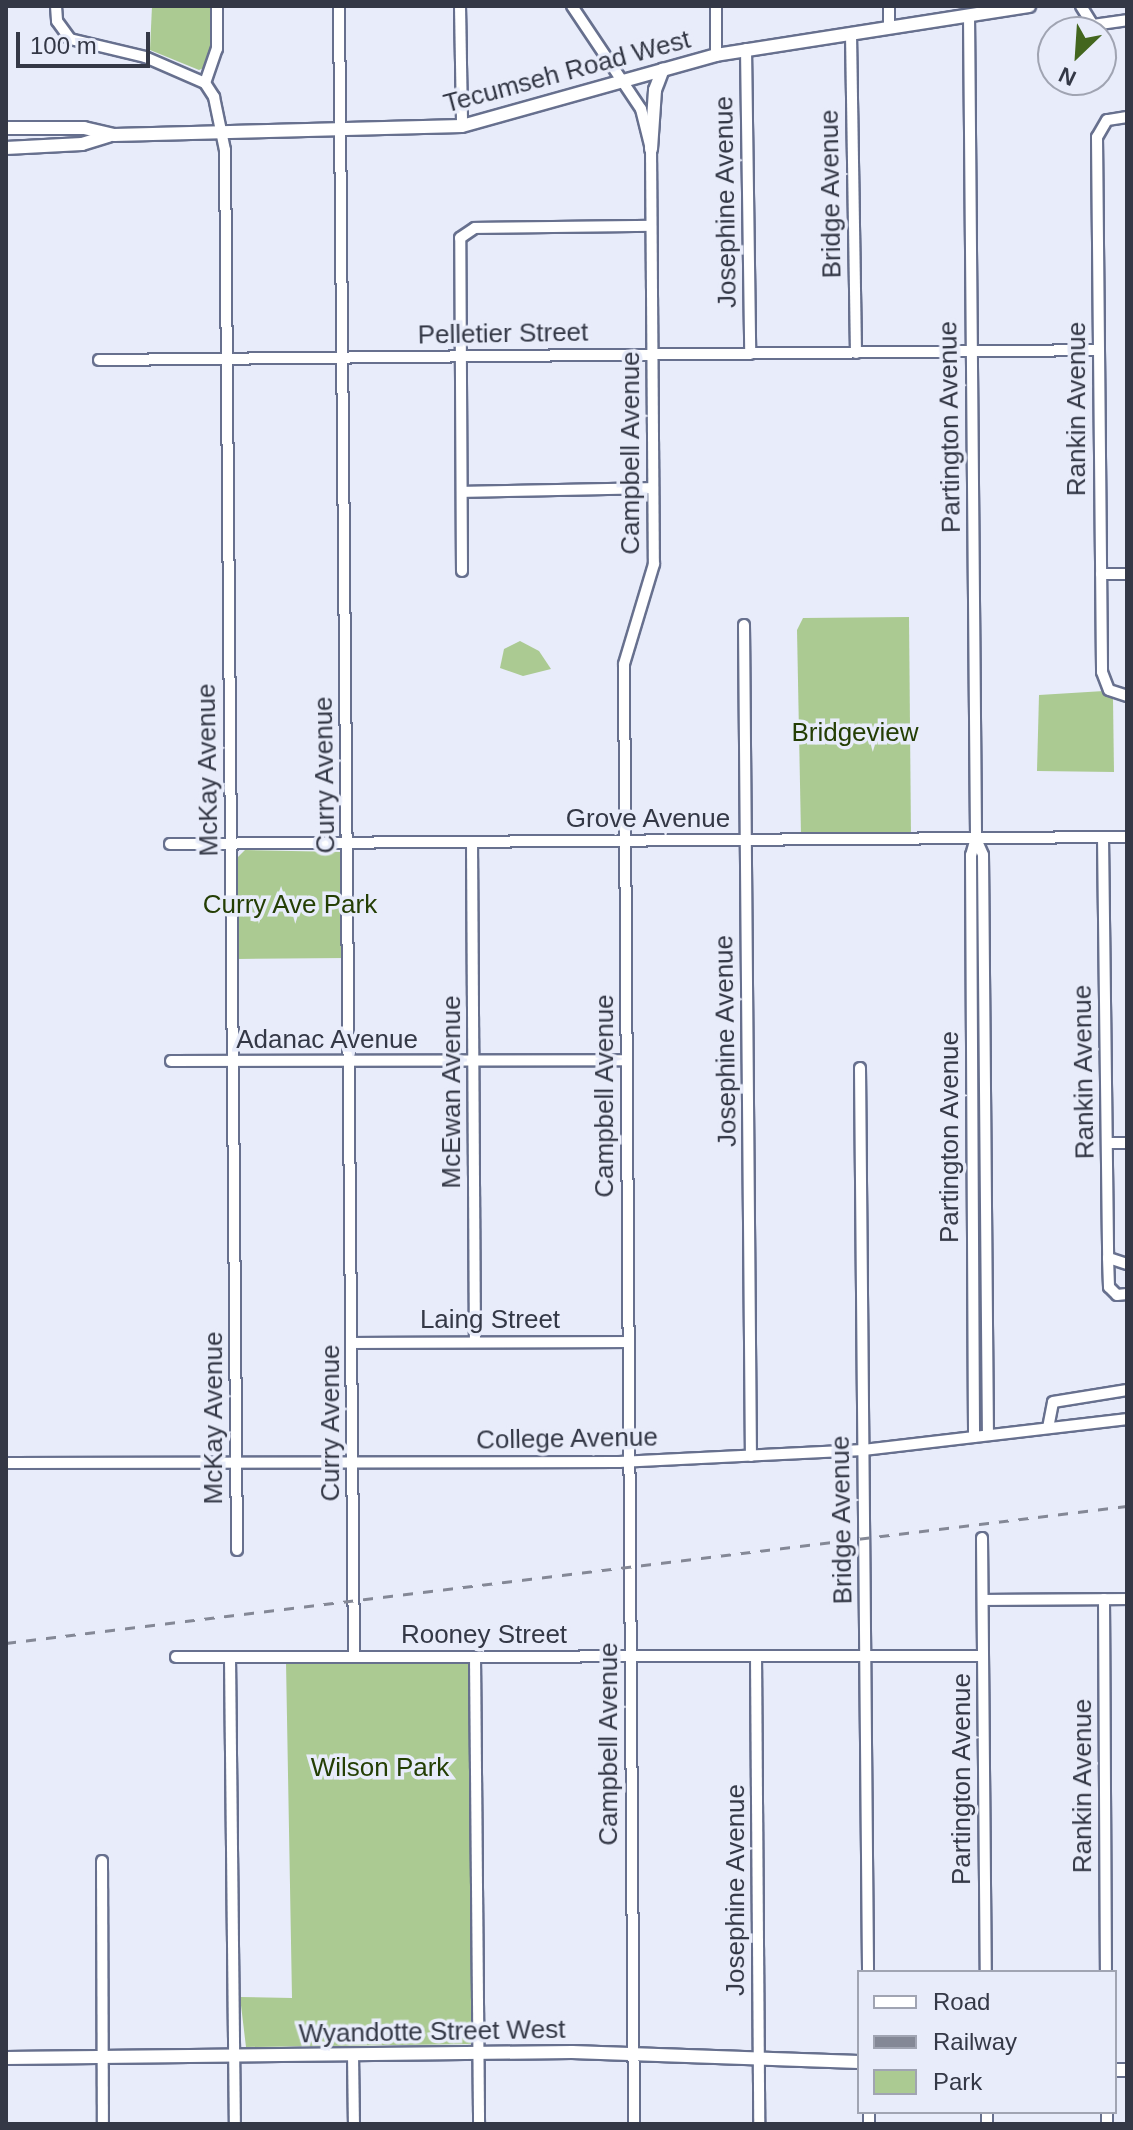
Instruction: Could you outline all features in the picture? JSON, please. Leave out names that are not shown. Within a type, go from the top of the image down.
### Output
[{"type":"main road","name":"Tecumseh Road West","points":[[6,128],[84,128],[114,135],[340,132],[462,126],[716,55],[1029,6]]},
{"type":"main road","points":[[651,149],[655,90],[663,69]]},
{"type":"main road","name":"Tecumseh Road West","points":[[6,148],[82,144],[114,135]]},
{"type":"main road","name":"Wyandotte Street West","points":[[6,2058],[479,2053],[633,2054],[857,2062]]},
{"type":"street","points":[[56,6],[57,21],[70,39],[145,57],[205,83],[217,49],[217,6]]},
{"type":"street","name":"Curry Avenue","points":[[339,6],[354,1657]]},
{"type":"street","points":[[460,6],[462,126]]},
{"type":"street","name":"Campbell Avenue","points":[[572,6],[641,109],[651,149],[654,564],[624,664],[634,2124]]},
{"type":"street","points":[[716,6],[716,55]]},
{"type":"street","points":[[889,6],[889,27]]},
{"type":"street","points":[[1081,6],[1093,25],[1127,20]]},
{"type":"street","name":"Partington Avenue","points":[[969,15],[976,838],[971,855],[974,1437]]},
{"type":"street","name":"Bridge Avenue","points":[[851,34],[856,353]]},
{"type":"street","name":"Josephine Avenue","points":[[746,49],[750,354]]},
{"type":"street","name":"McKay Avenue","points":[[205,83],[214,97],[220,133],[226,359],[237,1550]]},
{"type":"street","name":"Rankin Avenue","points":[[1127,117],[1100,126],[1099,350],[1102,672],[1109,690],[1127,696]]},
{"type":"street","points":[[462,571],[460,238],[475,228],[651,226]]},
{"type":"street","name":"Pelletier Street","points":[[99,360],[1099,350]]},
{"type":"street","points":[[462,492],[653,488]]},
{"type":"street","points":[[1101,574],[1127,574]]},
{"type":"street","name":"Josephine Avenue","points":[[744,625],[751,1456]]},
{"type":"street","name":"Rankin Avenue","points":[[1103,837],[1109,1287],[1117,1295],[1127,1294]]},
{"type":"street","name":"Grove Avenue","points":[[170,844],[1127,837]]},
{"type":"street","name":"Partington Avenue","points":[[976,838],[983,855],[988,1435]]},
{"type":"street","name":"McEwan Avenue","points":[[472,842],[475,1342]]},
{"type":"street","name":"Adanac Avenue","points":[[171,1061],[627,1060]]},
{"type":"street","name":"Bridge Avenue","points":[[860,1068],[868,1970]]},
{"type":"street","points":[[1107,1143],[1127,1143]]},
{"type":"street","points":[[1108,1258],[1127,1264]]},
{"type":"street","name":"Laing Street","points":[[352,1343],[629,1342]]},
{"type":"street","points":[[1048,1428],[1053,1402],[1127,1390]]},
{"type":"street","name":"College Avenue","points":[[6,1463],[630,1461],[864,1450],[1127,1419]]},
{"type":"street","name":"Partington Avenue","points":[[982,1538],[986,1970]]},
{"type":"street","name":"Rankin Avenue","points":[[1104,1599],[1106,1970]]},
{"type":"street","points":[[983,1600],[1127,1599]]},
{"type":"street","name":"Josephine Avenue","points":[[756,1656],[759,2124]]},
{"type":"street","name":"Rooney Street","points":[[176,1657],[983,1656]]},
{"type":"street","points":[[230,1657],[235,2124]]},
{"type":"street","points":[[475,1657],[479,2124]]},
{"type":"street","points":[[102,1861],[103,2124]]},
{"type":"street","points":[[353,2055],[354,2124]]},
{"type":"green space","points":[[152,6],[213,6],[214,45],[206,67],[199,70],[150,50]]},
{"type":"green space","name":"Bridgeview","points":[[909,617],[911,836],[801,835],[797,630],[803,618]]},
{"type":"green space","points":[[520,641],[539,651],[551,669],[523,676],[500,668],[504,649]]},
{"type":"green space","points":[[1104,691],[1113,699],[1114,772],[1037,771],[1039,695]]},
{"type":"green space","name":"Curry Ave Park","points":[[245,850],[341,852],[345,958],[237,959],[236,859]]},
{"type":"green space","name":"Wilson Park","points":[[470,1661],[474,2044],[246,2047],[240,1997],[292,1998],[286,1662]]},
{"type":"railway","points":[[6,1643],[1127,1506]]}]
